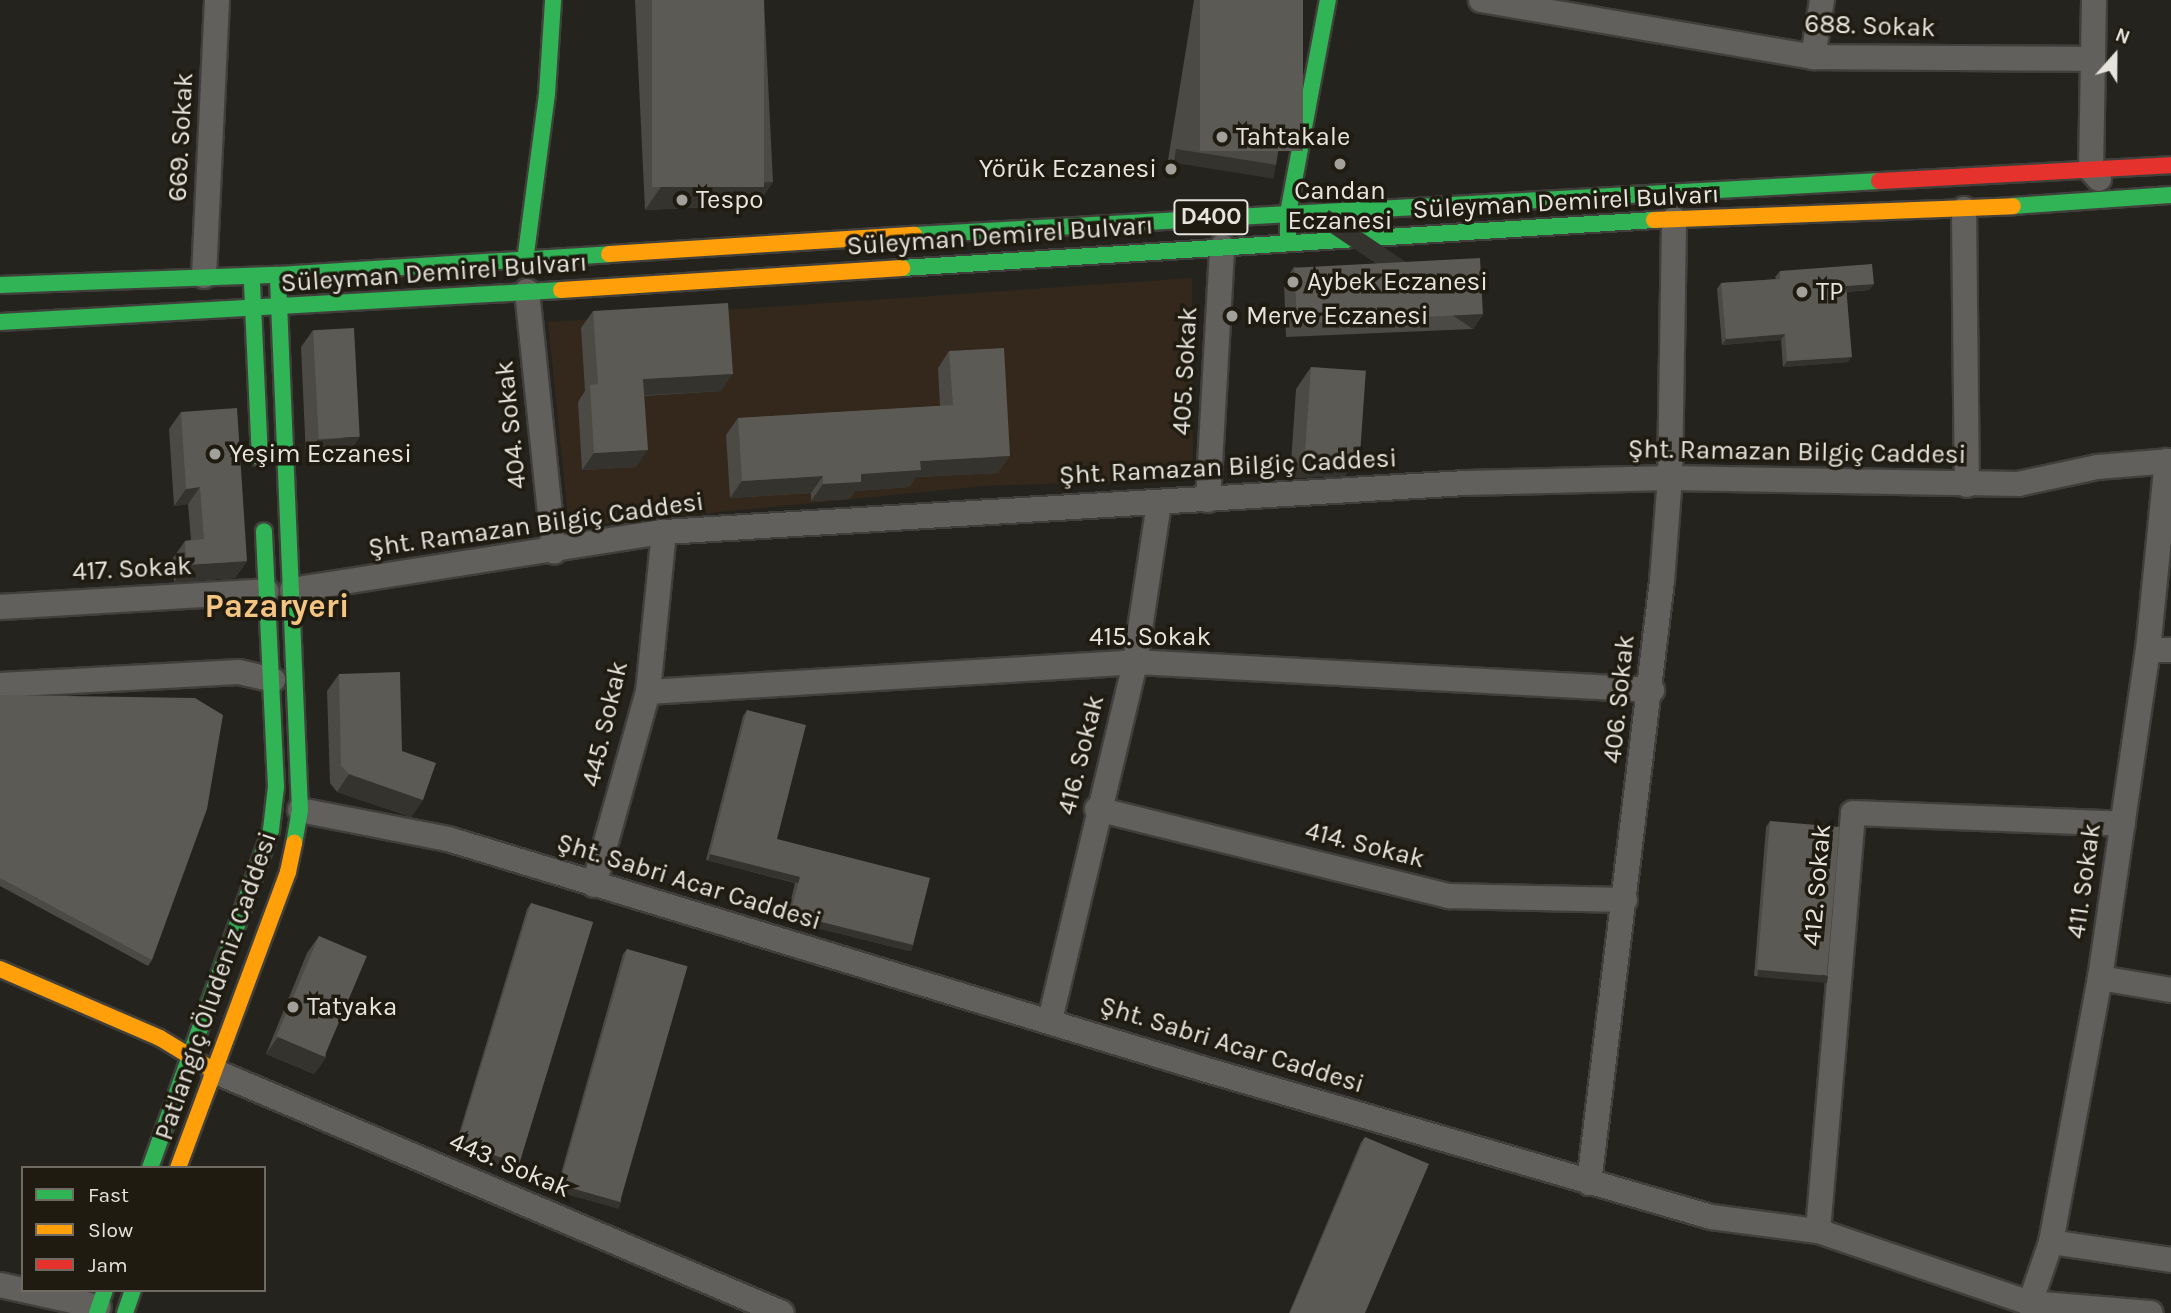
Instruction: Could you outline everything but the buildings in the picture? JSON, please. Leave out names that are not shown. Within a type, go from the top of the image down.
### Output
[{"type":"main road","points":[[525,261],[548,82],[553,0]]},
{"type":"main road","points":[[1288,242],[1288,213],[1328,0]]},
{"type":"main road","name":"Süleyman Demirel Bulvarı","points":[[0,285],[278,275],[1288,213],[2171,165]]},
{"type":"main road","name":"Süleyman Demirel Bulvarı","points":[[0,322],[253,310],[1674,219],[1964,209],[2171,195]]},
{"type":"main road","name":"Patlangıç Öludeniz Caddesi","points":[[179,1166],[288,872],[300,810],[278,275]]},
{"type":"main road","points":[[251,276],[261,471]]},
{"type":"main road","name":"Patlangıç Öludeniz Caddesi","points":[[151,1166],[271,830],[276,787],[263,511]]},
{"type":"main road","points":[[0,968],[192,1055],[214,1071]]},
{"type":"main road","points":[[125,1313],[132,1292]]},
{"type":"street","name":"669. Sokak","points":[[204,276],[217,0]]},
{"type":"street","name":"688. Sokak","points":[[1481,0],[1813,57],[2093,59]]},
{"type":"street","points":[[1813,57],[1822,0]]},
{"type":"street","points":[[2094,0],[2091,170],[2116,199]]},
{"type":"street","points":[[1964,209],[1967,485]]},
{"type":"street","name":"406. Sokak","points":[[1589,1183],[1651,690],[1670,478],[1674,219]]},
{"type":"street","name":"405. Sokak","points":[[1208,500],[1222,246]]},
{"type":"street","name":"404. Sokak","points":[[527,291],[554,552]]},
{"type":"street","name":"Şht. Ramazan Bilgiç Caddesi","points":[[292,590],[554,552],[664,532],[1466,483],[1670,478],[2018,484],[2097,467],[2169,461]]},
{"type":"street","name":"411. Sokak","points":[[2031,1308],[2051,1242],[2100,978],[2123,824],[2160,650],[2169,461]]},
{"type":"street","name":"416. Sokak","points":[[1050,1020],[1097,809],[1135,662],[1159,503]]},
{"type":"street","name":"445. Sokak","points":[[594,885],[648,692],[664,532]]},
{"type":"street","name":"417. Sokak","points":[[0,607],[267,591]]},
{"type":"street","name":"415. Sokak","points":[[648,692],[1135,662],[1651,690]]},
{"type":"street","points":[[0,685],[239,672],[273,680]]},
{"type":"street","name":"414. Sokak","points":[[1097,809],[1449,897],[1625,900]]},
{"type":"street","name":"Şht. Sabri Acar Caddesi","points":[[300,810],[448,839],[1589,1183],[1711,1217],[1818,1231],[2031,1308],[2151,1313]]},
{"type":"street","name":"412. Sokak","points":[[1818,1231],[1853,813],[2123,824]]},
{"type":"street","points":[[2100,978],[2171,990]]},
{"type":"street","name":"443. Sokak","points":[[214,1071],[782,1313]]},
{"type":"street","points":[[2051,1242],[2171,1260]]},
{"type":"street","points":[[0,1285],[21,1289]]},
{"type":"street","points":[[39,1292],[100,1303]]},
{"type":"shaded area","points":[[1192,278],[1193,479],[984,486],[569,527],[548,322]]},
{"type":"traffic: fast","points":[[525,261],[547,94],[553,0]]},
{"type":"traffic: fast","points":[[1288,241],[1288,213],[1328,0]]},
{"type":"traffic: fast","points":[[914,235],[1879,181]]},
{"type":"traffic: fast","points":[[2013,206],[2171,195]]},
{"type":"traffic: fast","points":[[902,268],[1654,220]]},
{"type":"traffic: fast","points":[[0,285],[278,275],[609,254]]},
{"type":"traffic: fast","points":[[278,279],[300,810],[294,843]]},
{"type":"traffic: fast","points":[[252,283],[260,458]]},
{"type":"traffic: fast","points":[[0,322],[561,290]]},
{"type":"traffic: fast","points":[[151,1166],[271,830],[276,787],[264,531]]},
{"type":"traffic: fast","points":[[97,1313],[104,1292]]},
{"type":"traffic: fast","points":[[125,1313],[132,1292]]},
{"type":"traffic: slow","points":[[1654,220],[2013,206]]},
{"type":"traffic: slow","points":[[609,254],[914,235]]},
{"type":"traffic: slow","points":[[561,290],[902,268]]},
{"type":"traffic: slow","points":[[179,1166],[288,872],[294,843]]},
{"type":"traffic: slow","points":[[0,969],[160,1038],[211,1069]]},
{"type":"traffic: jam","points":[[1879,181],[2171,165]]},
{"type":"place","name":"Tahtakale","points":[[1222,137]]},
{"type":"place","name":"Candan Eczanesi","points":[[1340,164]]},
{"type":"place","name":"Yörük Eczanesi","points":[[1171,169]]},
{"type":"place","name":"Tespo","points":[[682,200]]},
{"type":"place","name":"Aybek Eczanesi","points":[[1293,282]]},
{"type":"place","name":"TP","points":[[1802,292]]},
{"type":"place","name":"Merve Eczanesi","points":[[1232,316]]},
{"type":"place","name":"Yeşim Eczanesi","points":[[215,454]]},
{"type":"place","name":"Tatyaka","points":[[293,1007]]},
{"type":"district","name":"Pazaryeri","points":[[277,607]]}]
